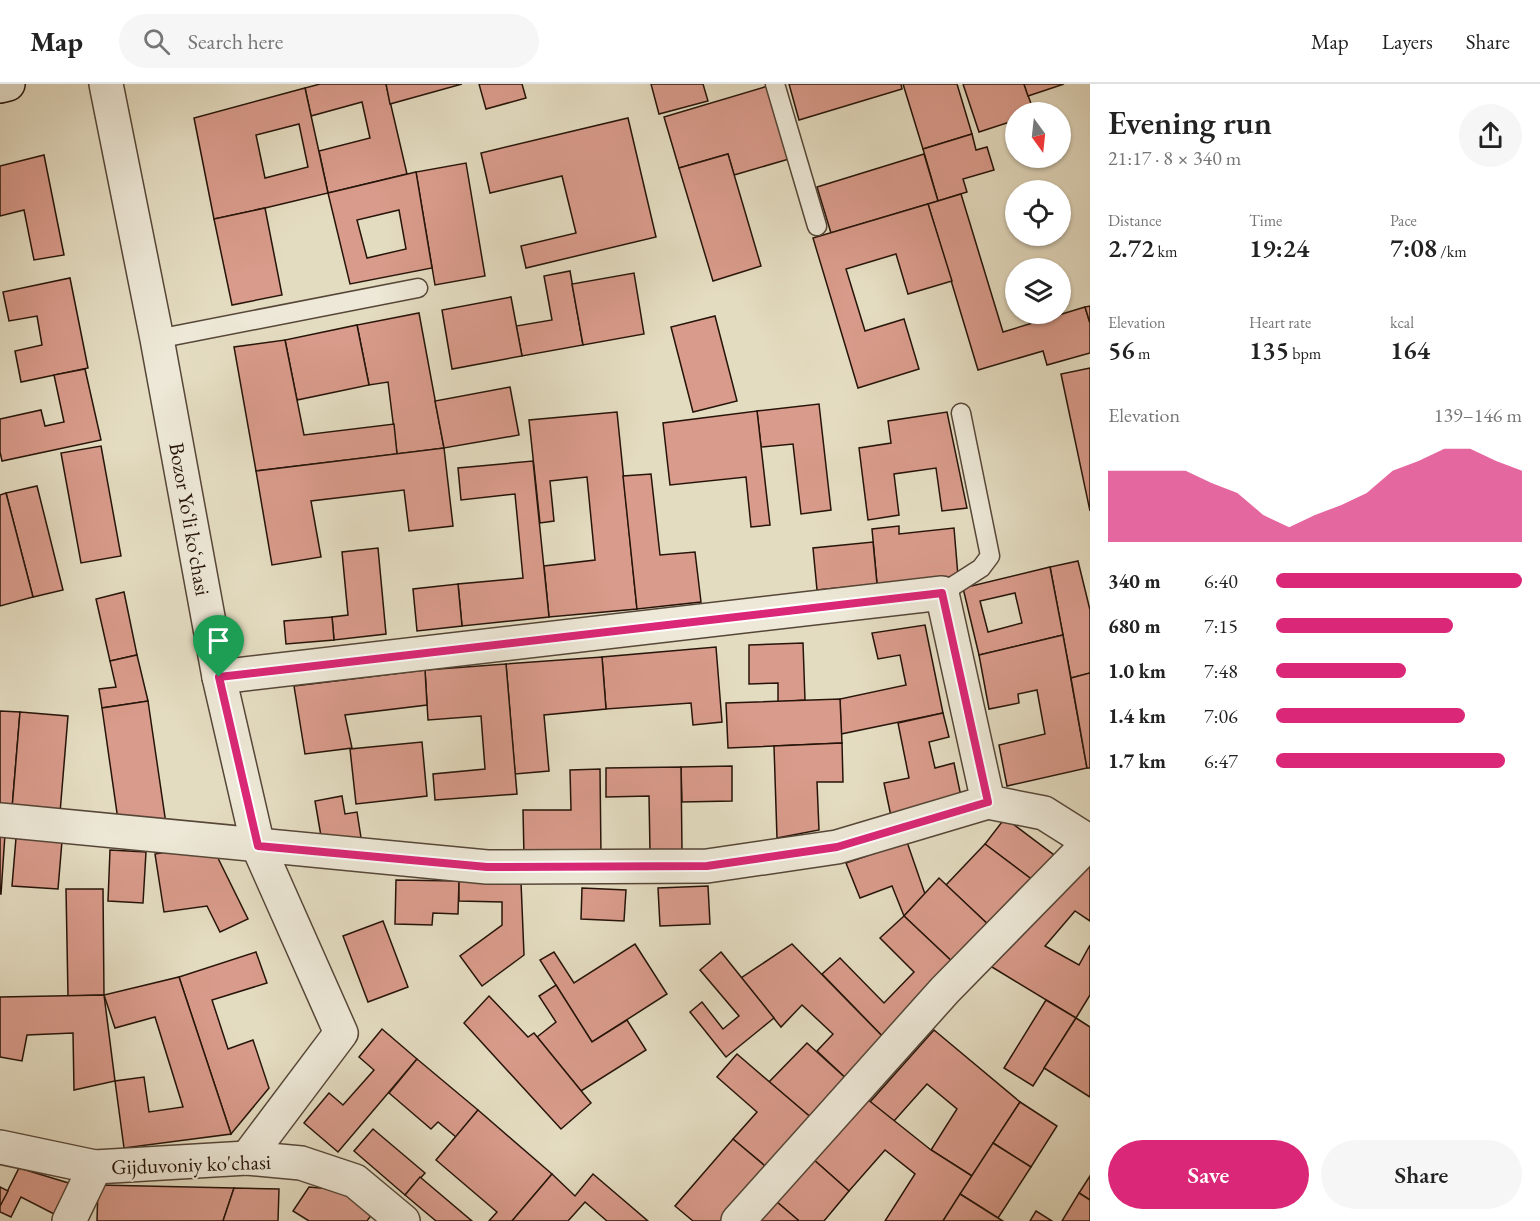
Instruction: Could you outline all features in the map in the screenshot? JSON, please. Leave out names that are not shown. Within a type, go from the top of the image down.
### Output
[{"type":"street","points":[[0,86],[8,84]]},
{"type":"street","name":"Bozor Yoʻli koʻchasi","points":[[106,84],[157,339],[219,677],[258,846],[341,1033],[248,1158]]},
{"type":"street","points":[[219,677],[942,593],[988,802]]},
{"type":"street","points":[[0,820],[487,867],[707,866],[837,847],[988,802],[1044,813],[1090,842],[945,990],[738,1221]]},
{"type":"street","name":"Gijduvoniy ko'chasi","points":[[0,1146],[95,1167],[248,1158],[301,1163],[356,1181],[403,1221]]},
{"type":"street","points":[[69,1221],[95,1167]]},
{"type":"lane","points":[[775,84],[817,226]]},
{"type":"lane","points":[[157,339],[418,288]]},
{"type":"lane","points":[[942,593],[981,568],[990,556],[962,413]]},
{"type":"building","points":[[320,84],[386,84],[407,174],[328,193],[319,151],[370,138],[362,102],[311,116],[305,88]]},
{"type":"building","points":[[386,84],[462,84],[390,104]]},
{"type":"building","points":[[479,84],[522,84],[526,98],[486,109]]},
{"type":"building","points":[[651,84],[703,84],[708,101],[659,114]]},
{"type":"building","points":[[789,84],[901,84],[902,89],[799,120]]},
{"type":"building","points":[[903,84],[957,84],[972,134],[923,149]]},
{"type":"building","points":[[963,84],[1024,84],[1030,102],[1005,102],[1005,124],[979,132]]},
{"type":"building","points":[[1024,84],[1064,84],[1028,96]]},
{"type":"building","points":[[768,86],[789,159],[734,175],[728,154],[679,168],[664,117]]},
{"type":"building","points":[[305,88],[328,193],[214,219],[194,118]],"holes":[[[299,124],[308,167],[265,178],[256,135]]]},
{"type":"building","points":[[628,118],[656,237],[526,268],[521,246],[576,233],[562,176],[490,193],[481,153]]},
{"type":"building","points":[[972,134],[976,150],[987,147],[994,170],[963,179],[967,192],[938,201],[923,149]]},
{"type":"building","points":[[728,154],[761,266],[713,281],[679,168]]},
{"type":"building","points":[[924,154],[938,201],[831,233],[817,187]]},
{"type":"building","points":[[44,155],[64,255],[34,260],[24,210],[0,216],[0,166]]},
{"type":"building","points":[[466,163],[485,276],[435,285],[416,172]]},
{"type":"building","points":[[416,172],[432,268],[350,284],[328,193]],"holes":[[[399,210],[406,249],[367,258],[357,220]]]},
{"type":"building","points":[[961,194],[1003,332],[1029,324],[1071,324],[1071,311],[1085,307],[1090,323],[1090,353],[1047,365],[1043,351],[978,370],[928,204]]},
{"type":"building","points":[[928,204],[952,281],[908,294],[896,254],[846,269],[865,331],[904,319],[919,369],[858,388],[813,238]]},
{"type":"building","points":[[265,208],[282,295],[232,305],[214,219]]},
{"type":"building","points":[[570,271],[583,345],[522,356],[516,326],[552,320],[544,276]]},
{"type":"building","points":[[634,273],[644,334],[583,345],[572,284]]},
{"type":"building","points":[[70,278],[88,368],[21,382],[15,351],[42,345],[37,316],[9,321],[3,292]]},
{"type":"building","points":[[511,297],[522,356],[452,369],[442,310]]},
{"type":"building","points":[[1090,306],[1090,323],[1085,307]]},
{"type":"building","points":[[419,313],[444,448],[397,454],[388,382],[369,385],[357,325]]},
{"type":"building","points":[[715,316],[737,401],[693,412],[671,327]]},
{"type":"building","points":[[357,325],[369,385],[297,400],[285,340]]},
{"type":"building","points":[[285,340],[304,435],[394,424],[397,454],[256,471],[234,347]]},
{"type":"building","points":[[1090,368],[1090,511],[1061,374]]},
{"type":"building","points":[[85,369],[101,440],[2,461],[0,419],[41,410],[45,426],[64,422],[54,375]]},
{"type":"building","points":[[510,387],[519,435],[444,448],[435,401]]},
{"type":"building","points":[[819,404],[831,510],[801,514],[793,444],[761,447],[757,411]]},
{"type":"building","points":[[757,411],[770,525],[751,527],[746,477],[670,485],[663,423]]},
{"type":"building","points":[[617,412],[637,609],[549,617],[544,566],[595,560],[587,477],[550,481],[554,521],[540,523],[529,420]]},
{"type":"building","points":[[947,412],[967,508],[942,511],[936,468],[894,474],[899,515],[868,520],[859,448],[891,443],[888,421]]},
{"type":"building","points":[[101,446],[121,556],[81,563],[61,453]]},
{"type":"building","points":[[444,448],[453,526],[409,531],[404,490],[311,501],[321,557],[272,565],[256,471]]},
{"type":"building","points":[[533,461],[549,617],[462,626],[458,584],[523,578],[515,494],[461,500],[458,468]]},
{"type":"building","points":[[651,474],[660,555],[695,552],[701,602],[637,609],[623,476]]},
{"type":"building","points":[[37,486],[63,590],[33,597],[6,493]]},
{"type":"building","points":[[6,493],[33,597],[0,606],[0,495]]},
{"type":"building","points":[[899,526],[899,534],[954,528],[958,576],[877,584],[872,529]]},
{"type":"building","points":[[873,542],[877,584],[817,590],[813,548]]},
{"type":"building","points":[[378,548],[386,634],[334,640],[332,617],[348,615],[342,552]]},
{"type":"building","points":[[1078,561],[1090,610],[1090,673],[1071,678],[1050,567]]},
{"type":"building","points":[[1050,567],[1063,635],[979,655],[963,588]],"holes":[[[1015,593],[1022,623],[988,632],[980,601]]]},
{"type":"building","points":[[458,584],[462,626],[417,631],[413,589]]},
{"type":"building","points":[[124,592],[137,655],[110,661],[96,599]]},
{"type":"building","points":[[332,617],[334,640],[286,644],[284,621]]},
{"type":"building","points":[[925,625],[943,713],[841,734],[840,699],[906,685],[900,655],[878,659],[872,633]]},
{"type":"building","points":[[1063,635],[1087,768],[1007,786],[999,745],[1045,734],[1037,690],[1018,694],[1019,703],[989,709],[979,655]]},
{"type":"building","points":[[803,643],[805,700],[778,702],[778,683],[749,684],[749,645]]},
{"type":"building","points":[[716,647],[722,722],[693,725],[691,703],[606,709],[602,657]]},
{"type":"building","points":[[137,655],[148,701],[102,708],[99,689],[116,687],[110,661]]},
{"type":"building","points":[[602,657],[606,709],[544,715],[549,771],[515,774],[506,664]]},
{"type":"building","points":[[506,664],[517,794],[435,800],[433,774],[485,769],[481,716],[428,720],[425,670]]},
{"type":"building","points":[[425,670],[427,705],[345,715],[352,748],[305,754],[294,686]]},
{"type":"building","points":[[1090,673],[1090,768],[1087,768],[1071,678]]},
{"type":"building","points":[[840,699],[842,743],[728,748],[726,703]]},
{"type":"building","points":[[148,701],[166,824],[118,820],[102,708]]},
{"type":"building","points":[[0,711],[20,712],[12,809],[0,808]]},
{"type":"building","points":[[20,712],[68,716],[60,813],[12,809]]},
{"type":"building","points":[[943,713],[949,737],[929,742],[935,768],[954,763],[963,806],[892,821],[884,783],[909,778],[898,723]]},
{"type":"building","points":[[422,742],[427,796],[356,804],[350,749]]},
{"type":"building","points":[[842,743],[843,782],[817,782],[819,830],[777,838],[774,746]]},
{"type":"building","points":[[732,766],[732,801],[682,802],[681,767]]},
{"type":"building","points":[[681,767],[682,850],[650,851],[649,796],[606,797],[606,768]]},
{"type":"building","points":[[600,769],[601,856],[524,857],[523,810],[571,810],[570,770]]},
{"type":"building","points":[[342,796],[345,814],[357,812],[362,844],[322,842],[315,801]]},
{"type":"building","points":[[1005,818],[1058,858],[1038,884],[985,844]]},
{"type":"building","points":[[0,833],[5,834],[1,894],[0,894]]},
{"type":"building","points":[[16,838],[62,841],[58,889],[12,886]]},
{"type":"building","points":[[907,842],[925,894],[904,916],[892,886],[860,898],[846,863]]},
{"type":"building","points":[[211,844],[248,919],[220,932],[207,906],[164,912],[155,854]]},
{"type":"building","points":[[985,844],[1038,884],[994,930],[946,885]]},
{"type":"building","points":[[110,850],[146,852],[143,903],[108,901]]},
{"type":"building","points":[[1085,863],[1090,866],[1090,921],[1075,911],[1045,946],[1079,965],[1090,945],[1090,995],[1076,1018],[987,964]]},
{"type":"building","points":[[939,878],[994,930],[958,967],[904,916]]},
{"type":"building","points":[[396,880],[459,881],[458,914],[433,913],[432,925],[395,924]]},
{"type":"building","points":[[459,881],[521,882],[524,955],[482,986],[460,956],[502,925],[502,902],[459,901]]},
{"type":"building","points":[[708,886],[710,924],[660,926],[658,888]]},
{"type":"building","points":[[582,888],[626,890],[624,921],[581,919]]},
{"type":"building","points":[[66,889],[103,889],[104,995],[68,996]]},
{"type":"building","points":[[904,916],[958,967],[887,1041],[822,974],[840,958],[884,1003],[914,972],[880,938]]},
{"type":"building","points":[[383,921],[408,987],[368,1002],[343,936]]},
{"type":"building","points":[[635,944],[667,994],[592,1042],[540,960],[554,952],[574,983]]},
{"type":"building","points":[[792,944],[887,1041],[850,1082],[817,1051],[833,1034],[802,1005],[781,1027],[741,978]]},
{"type":"building","points":[[256,952],[267,983],[212,1000],[228,1049],[253,1040],[269,1088],[231,1134],[179,977]]},
{"type":"building","points":[[721,952],[774,1018],[726,1057],[690,1012],[702,1002],[723,1029],[739,1016],[700,970]]},
{"type":"building","points":[[179,977],[231,1134],[124,1148],[115,1081],[144,1077],[149,1112],[183,1107],[155,1017],[115,1028],[104,995]]},
{"type":"building","points":[[556,985],[592,1042],[627,1020],[646,1050],[581,1091],[537,1037],[556,1022],[539,996]]},
{"type":"building","points":[[104,995],[115,1081],[74,1090],[73,1033],[27,1035],[22,1061],[0,1057],[0,997]]},
{"type":"building","points":[[489,996],[528,1037],[534,1033],[591,1103],[561,1129],[464,1023]]},
{"type":"building","points":[[1046,1000],[1076,1018],[1033,1086],[1004,1068]]},
{"type":"building","points":[[1076,1018],[1090,1027],[1090,1097],[1044,1068]]},
{"type":"building","points":[[382,1029],[417,1059],[338,1152],[304,1123],[329,1093],[343,1105],[374,1070],[359,1057]]},
{"type":"building","points":[[934,1030],[1020,1102],[972,1176],[931,1150],[957,1109],[927,1084],[894,1121],[870,1102]]},
{"type":"building","points":[[807,1043],[850,1082],[814,1120],[769,1082]]},
{"type":"building","points":[[737,1054],[814,1120],[771,1171],[733,1139],[757,1112],[717,1077]]},
{"type":"building","points":[[417,1059],[478,1110],[456,1137],[438,1122],[431,1129],[389,1093]]},
{"type":"building","points":[[867,1099],[931,1150],[972,1176],[943,1221],[885,1221],[915,1174],[885,1150],[849,1191],[813,1159]]},
{"type":"building","points":[[1020,1102],[1057,1126],[1031,1167],[993,1143]]},
{"type":"building","points":[[478,1110],[552,1174],[512,1221],[489,1221],[497,1212],[436,1160]]},
{"type":"building","points":[[373,1129],[425,1173],[405,1195],[354,1151]]},
{"type":"building","points":[[733,1139],[771,1171],[727,1221],[693,1221],[675,1206]]},
{"type":"building","points":[[993,1143],[1031,1167],[998,1218],[960,1194]]},
{"type":"building","points":[[813,1159],[849,1191],[824,1221],[799,1221],[777,1202]]},
{"type":"building","points":[[19,1168],[72,1184],[56,1215],[21,1197],[11,1217],[0,1212],[0,1206]]},
{"type":"building","points":[[552,1174],[575,1196],[593,1174],[648,1221],[607,1221],[585,1202],[568,1221],[512,1221]]},
{"type":"building","points":[[1090,1176],[1090,1200],[1079,1193]]},
{"type":"building","points":[[420,1177],[472,1221],[436,1221],[405,1195]]},
{"type":"building","points":[[98,1185],[234,1188],[223,1221],[97,1221]]},
{"type":"building","points":[[0,1187],[8,1191],[0,1206]]},
{"type":"building","points":[[309,1187],[343,1190],[375,1210],[367,1221],[309,1221],[293,1211]]},
{"type":"building","points":[[234,1188],[279,1189],[278,1221],[223,1221]]},
{"type":"building","points":[[1079,1193],[1090,1200],[1090,1221],[1062,1221]]},
{"type":"building","points":[[960,1194],[998,1218],[1003,1221],[943,1221]]},
{"type":"building","points":[[777,1202],[798,1220],[760,1221]]},
{"type":"building","points":[[1036,1211],[1052,1221],[1030,1221]]},
{"type":"route","points":[[942,593],[988,802],[837,847],[707,866],[487,867],[258,846],[219,677],[942,593]]}]
